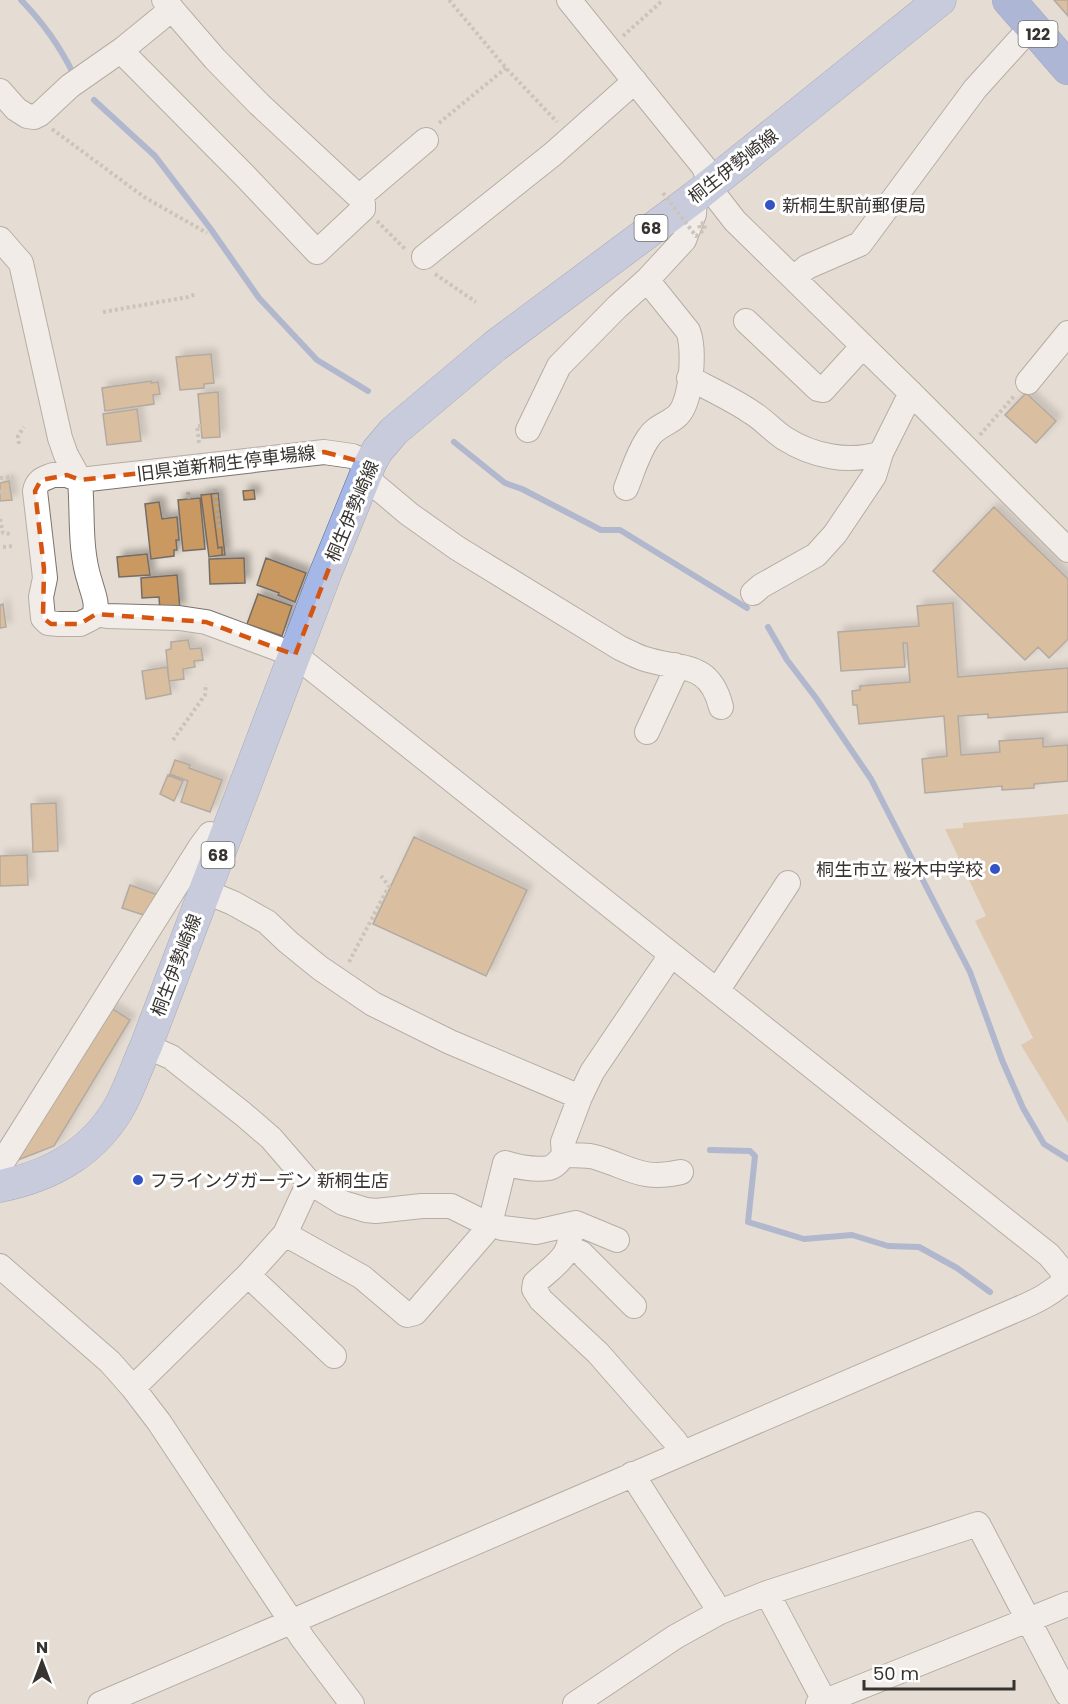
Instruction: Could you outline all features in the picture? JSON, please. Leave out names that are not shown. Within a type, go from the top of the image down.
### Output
[{"type":"highway","name":"122","points":[[1009,0],[1068,68]]},
{"type":"main road","name":"桐生伊勢崎線","points":[[0,1186],[23,1181],[55,1169],[91,1144],[106,1127],[121,1103],[146,1046],[295,655],[367,471],[377,451],[394,431],[495,346],[703,191],[940,0]]},
{"type":"street","points":[[528,430],[559,366],[647,280],[684,240],[703,191],[704,166],[569,0]]},
{"type":"street","points":[[0,91],[15,109],[27,116],[34,117],[40,114],[70,86],[123,50],[168,4],[214,59],[359,197],[363,203],[363,209],[317,252],[127,57],[123,50]]},
{"type":"street","points":[[794,278],[807,267],[860,244],[982,80],[1033,27]]},
{"type":"street","points":[[424,257],[571,138],[635,81]]},
{"type":"street","points":[[359,197],[426,140]]},
{"type":"street","points":[[703,191],[714,195],[728,213],[1068,550]]},
{"type":"street","points":[[0,239],[21,263],[60,438],[66,455],[80,480],[80,516],[88,576],[95,600],[95,614],[185,618],[206,622],[284,649],[295,655],[1049,1255],[1068,1279],[1041,1299],[100,1704]]},
{"type":"street","points":[[627,488],[642,448],[650,435],[656,428],[678,416],[682,410],[686,401],[689,378],[692,340],[688,331],[647,280]]},
{"type":"street","points":[[746,321],[818,389],[823,390],[863,346]]},
{"type":"street","points":[[1028,382],[1068,333]]},
{"type":"street","points":[[689,378],[752,412],[784,438],[821,455],[857,458],[881,453]]},
{"type":"street","points":[[753,593],[761,586],[816,555],[835,534],[874,476],[881,453],[911,393]]},
{"type":"street","name":"旧県道新桐生停車場線","points":[[95,614],[88,621],[80,624],[51,624],[44,618],[40,604],[45,578],[36,486],[40,480],[53,475],[67,475],[80,480],[324,452],[352,456],[367,471]]},
{"type":"street","points":[[367,471],[409,514],[472,558],[620,648],[642,658],[702,674],[717,691],[721,707]]},
{"type":"street","points":[[646,732],[673,676],[675,665]]},
{"type":"street","points":[[0,1166],[201,846],[210,834],[224,839]]},
{"type":"street","points":[[717,991],[788,883]]},
{"type":"street","points":[[204,891],[233,903],[267,922],[288,942],[339,982],[373,1004],[450,1042],[580,1097]]},
{"type":"street","points":[[285,1234],[362,1277],[407,1315],[415,1313],[490,1224],[506,1163],[518,1167],[550,1168],[564,1155],[563,1142],[592,1072],[671,955]]},
{"type":"street","points":[[146,1046],[171,1057],[243,1113],[271,1138],[309,1182],[343,1203],[366,1210],[387,1211],[444,1205],[458,1208],[490,1224],[513,1230],[568,1236],[634,1306]]},
{"type":"street","points":[[564,1155],[598,1158],[645,1175],[670,1175],[681,1172]]},
{"type":"street","points":[[133,1388],[248,1275],[285,1234],[309,1182]]},
{"type":"street","points":[[617,1240],[576,1223],[568,1236],[566,1254],[535,1283],[534,1289],[541,1300],[598,1353],[682,1452]]},
{"type":"street","points":[[0,1266],[98,1350],[133,1388],[159,1422],[291,1622],[352,1704]]},
{"type":"street","points":[[248,1275],[334,1356]]},
{"type":"street","points":[[632,1474],[720,1612]]},
{"type":"street","points":[[575,1704],[675,1637],[720,1612],[767,1593],[978,1524],[1068,1692],[1064,1704]]},
{"type":"street","points":[[767,1593],[823,1703],[1068,1604]]},
{"type":"path","points":[[449,0],[506,68],[571,138]]},
{"type":"path","points":[[608,48],[658,7],[663,0]]},
{"type":"path","points":[[426,140],[431,130],[506,68]]},
{"type":"path","points":[[40,114],[43,120],[63,138],[144,197],[207,233]]},
{"type":"path","points":[[663,192],[696,236],[705,229],[704,223],[699,225],[700,229]]},
{"type":"path","points":[[104,312],[196,294]]},
{"type":"path","points":[[968,449],[1028,382]]},
{"type":"path","points":[[199,443],[197,426],[201,426]]},
{"type":"path","points":[[19,444],[18,436],[24,427]]},
{"type":"path","points":[[0,478],[13,477]]},
{"type":"path","points":[[214,489],[219,526],[215,526]]},
{"type":"path","points":[[0,492],[15,490]]},
{"type":"path","points":[[188,492],[189,499]]},
{"type":"path","points":[[0,519],[3,533],[11,534]]},
{"type":"path","points":[[3,547],[13,546]]},
{"type":"path","points":[[173,740],[205,695],[206,684]]},
{"type":"path","points":[[339,982],[389,886],[381,876]]},
{"type":"highlighted area","points":[[324,452],[370,464],[295,655],[206,622],[96,614],[80,624],[51,624],[43,618],[44,569],[35,491],[41,480],[67,475],[80,480]]},
{"type":"shaded area","points":[[1068,814],[1068,1123],[1021,1045],[1033,1038],[975,921],[986,916],[945,829],[963,828],[963,823]]},
{"type":"building","points":[[1054,0],[1068,0],[1068,16]]},
{"type":"building","points":[[211,354],[214,383],[204,384],[204,388],[180,390],[176,357]]},
{"type":"building","points":[[151,381],[151,383],[158,382],[160,394],[153,395],[154,404],[105,411],[102,388]]},
{"type":"building","points":[[218,392],[220,437],[202,438],[198,394]]},
{"type":"building","points":[[1026,393],[1056,421],[1036,443],[1005,415]]},
{"type":"building","points":[[137,409],[141,441],[107,445],[103,414]]},
{"type":"building","points":[[9,481],[12,500],[0,501],[0,483]]},
{"type":"building","points":[[254,490],[255,499],[244,500],[243,491]]},
{"type":"building","points":[[218,493],[225,555],[222,555],[222,547],[218,548],[211,494]]},
{"type":"building","points":[[211,494],[218,548],[222,547],[222,555],[209,557],[201,495]]},
{"type":"building","points":[[200,498],[205,549],[183,551],[178,500]]},
{"type":"building","points":[[159,502],[162,519],[177,517],[179,540],[176,540],[177,550],[174,550],[174,556],[151,559],[145,504]]},
{"type":"building","points":[[994,507],[1068,579],[1068,639],[1049,658],[1038,647],[1025,660],[933,571]]},
{"type":"building","points":[[147,554],[150,575],[119,577],[117,557]]},
{"type":"building","points":[[244,558],[245,583],[210,584],[209,559]]},
{"type":"building","points":[[266,558],[306,573],[295,602],[257,585]]},
{"type":"building","points":[[177,575],[180,609],[160,610],[159,597],[142,598],[141,578]]},
{"type":"building","points":[[258,594],[292,606],[282,636],[247,624]]},
{"type":"building","points":[[953,603],[958,677],[1068,668],[1068,712],[988,718],[988,714],[958,716],[961,755],[1000,752],[999,741],[1043,738],[1043,747],[1068,745],[1068,781],[1034,784],[1034,788],[1002,790],[1002,786],[925,793],[922,759],[947,756],[944,716],[859,724],[857,705],[853,705],[852,691],[860,690],[860,686],[910,682],[907,643],[903,643],[905,667],[841,671],[838,632],[919,626],[917,606]]},
{"type":"building","points":[[3,604],[6,627],[0,628],[0,605]]},
{"type":"building","points":[[188,640],[190,649],[201,648],[203,660],[194,661],[195,667],[183,669],[184,679],[169,681],[166,650],[171,649],[171,642]]},
{"type":"building","points":[[167,667],[171,694],[146,699],[142,671]]},
{"type":"building","points":[[175,760],[190,765],[189,768],[222,780],[210,812],[181,802],[188,781],[170,774]]},
{"type":"building","points":[[168,775],[183,781],[174,801],[160,794]]},
{"type":"building","points":[[56,803],[58,851],[33,852],[31,804]]},
{"type":"building","points":[[414,837],[527,890],[486,976],[373,924]]},
{"type":"building","points":[[27,855],[28,885],[0,886],[0,856]]},
{"type":"building","points":[[130,885],[158,895],[150,917],[122,908]]},
{"type":"building","points":[[108,1006],[130,1020],[54,1146],[18,1160]]},
{"type":"waterway","points":[[21,0],[50,35],[74,75]]},
{"type":"waterway","points":[[94,100],[155,156],[210,228],[259,298],[317,360],[368,391]]},
{"type":"waterway","points":[[454,442],[505,483],[522,489],[601,530],[620,530],[747,608]]},
{"type":"waterway","points":[[768,627],[787,660],[871,779],[970,972],[1002,1060],[1023,1108],[1044,1144],[1068,1159]]},
{"type":"waterway","points":[[710,1150],[750,1151],[755,1156],[748,1222],[804,1239],[852,1235],[888,1246],[919,1247],[957,1268],[990,1292]]},
{"type":"place","name":"新桐生駅前郵便局","points":[[770,205]]},
{"type":"place","name":"桐生市立 桜木中学校","points":[[995,869]]},
{"type":"place","name":"フライングガーデン 新桐生店","points":[[138,1180]]}]
